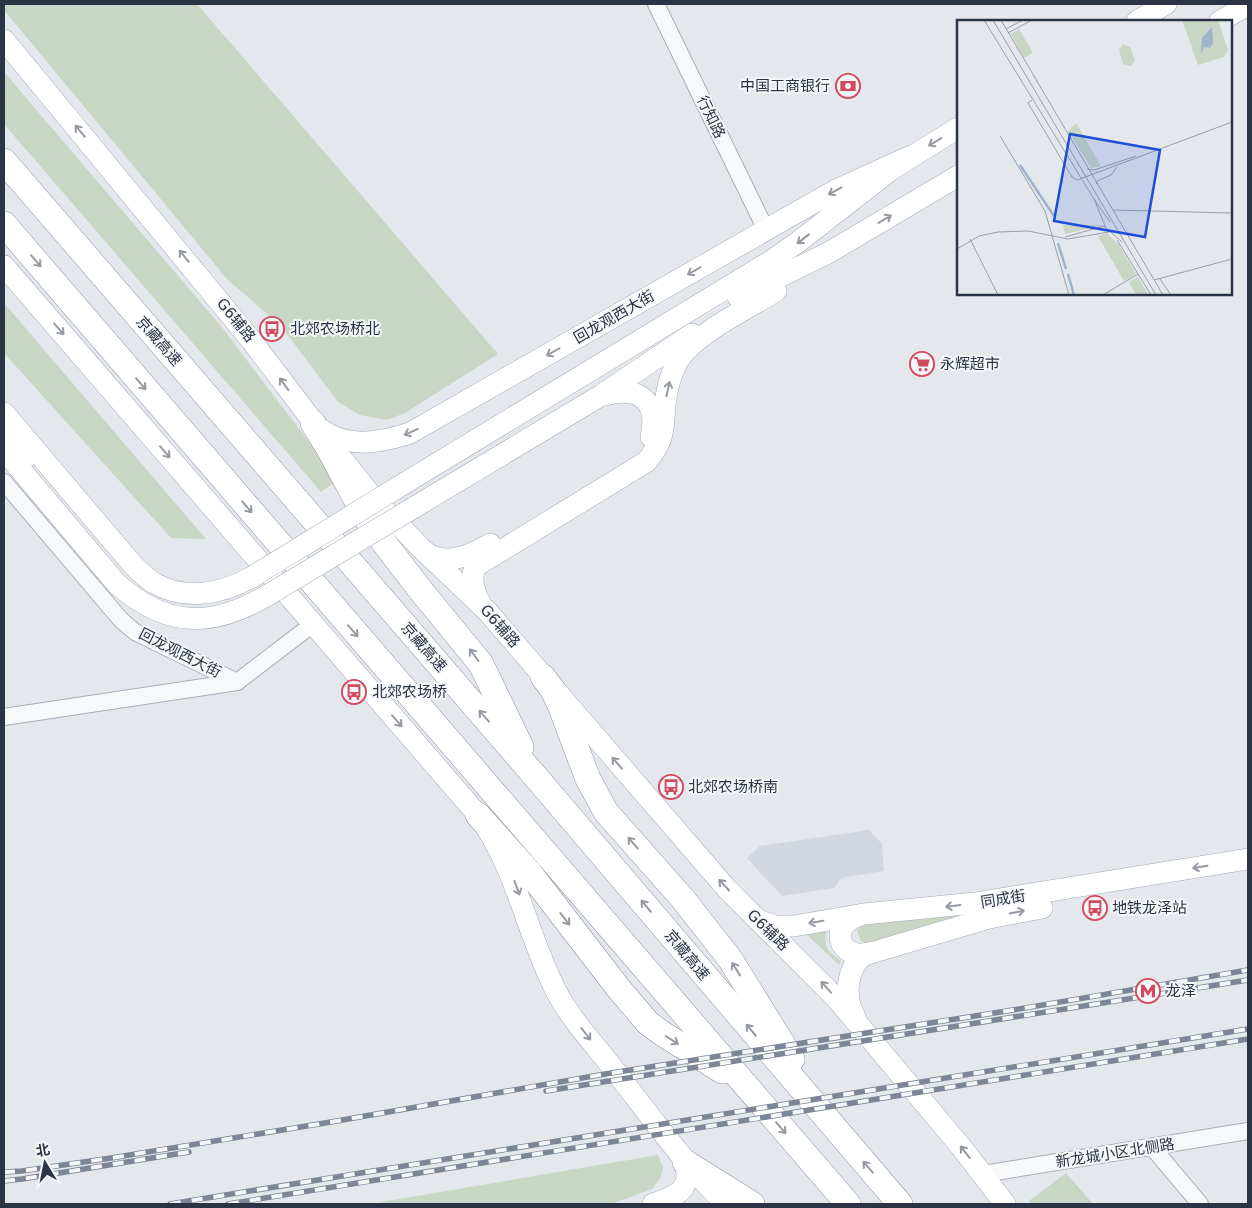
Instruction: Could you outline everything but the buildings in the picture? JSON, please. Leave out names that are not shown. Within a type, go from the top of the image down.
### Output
[{"type":"highway","name":"京藏高速","points":[[4,161],[535,776],[900,1204]]},
{"type":"highway","points":[[4,224],[749,1092],[848,1204]]},
{"type":"highway","points":[[313,423],[375,531],[481,664],[535,776]]},
{"type":"highway","points":[[543,676],[553,690],[560,705],[588,779],[606,812],[682,899],[730,959],[835,1129]]},
{"type":"highway","points":[[478,815],[529,872],[619,989],[648,1023],[739,1082],[749,1092]]},
{"type":"highway","points":[[685,1162],[752,1204]]},
{"type":"main road","points":[[1139,20],[1166,4]]},
{"type":"main road","points":[[1222,20],[1248,5]]},
{"type":"main road","name":"G6辅路","points":[[4,40],[252,340],[313,423],[374,499],[487,612],[693,852],[758,920],[820,980],[859,1024],[983,1174],[1005,1204]]},
{"type":"main road","name":"回龙观西大街","points":[[404,498],[788,250],[892,169],[957,129]]},
{"type":"main road","name":"回龙观西大街","points":[[313,423],[330,436],[347,442],[383,440],[410,433],[836,190],[911,156]]},
{"type":"main road","points":[[4,431],[138,586],[156,598],[178,606],[202,606],[226,601],[260,585],[739,296],[828,253],[957,177]]},
{"type":"main road","points":[[487,612],[474,590],[472,576],[476,566],[646,462],[663,436],[668,390],[675,368],[686,351],[706,334],[778,290],[828,253]]},
{"type":"main road","points":[[404,498],[600,396],[717,317],[804,265]]},
{"type":"main road","points":[[4,266],[478,815],[498,846],[512,875],[539,951],[557,992],[567,1009],[685,1162],[726,1204]]},
{"type":"main road","points":[[421,548],[427,554],[440,559],[456,558],[474,553],[637,456],[648,444],[653,428],[652,413],[647,401],[639,395],[629,392],[600,396]]},
{"type":"main road","points":[[4,413],[133,565],[153,583],[176,592],[201,594],[260,585]]},
{"type":"main road","name":"回龙观西大街","points":[[4,450],[117,584],[128,594],[152,608],[192,619],[206,618],[233,612],[260,585]]},
{"type":"main road","name":"同成街","points":[[758,920],[775,926],[794,926],[864,914],[992,901],[1248,859]]},
{"type":"main road","name":"同成街","points":[[859,1024],[851,1010],[849,981],[857,961],[869,953],[1016,912],[1248,874]]},
{"type":"main road","points":[[864,914],[846,922],[840,934],[844,946],[849,952],[855,954],[869,953]]},
{"type":"main road","points":[[654,1204],[671,1198],[683,1189],[687,1175],[685,1162]]},
{"type":"street","name":"行知路","points":[[656,4],[766,230]]},
{"type":"street","name":"回龙观西大街","points":[[4,482],[121,620],[135,632],[236,682],[312,624]]},
{"type":"street","points":[[4,717],[236,682]]},
{"type":"street","name":"新龙城小区北侧路","points":[[983,1174],[1248,1131]]},
{"type":"street","points":[[1152,1147],[1200,1204]]},
{"type":"shaded area","points":[[869,830],[882,844],[884,871],[841,878],[834,888],[782,896],[747,858],[760,846]]},
{"type":"green space","points":[[4,4],[197,4],[498,354],[405,413],[387,420],[360,415],[338,402],[281,326],[227,279],[4,10]]},
{"type":"green space","points":[[4,72],[220,325],[338,480],[321,492],[4,124]]},
{"type":"green space","points":[[4,303],[206,539],[171,538],[4,353]]},
{"type":"green space","points":[[986,909],[868,943],[861,941],[857,931],[861,926],[873,920]]},
{"type":"green space","points":[[826,929],[826,944],[832,954],[841,961],[839,965],[804,932]]},
{"type":"green space","points":[[658,1155],[663,1167],[660,1179],[652,1189],[611,1204],[370,1204]]},
{"type":"green space","points":[[1066,1173],[1093,1204],[1031,1204],[1029,1201]]},
{"type":"railway","points":[[4,1172],[111,1158],[605,1074],[1013,1010],[1248,970]]},
{"type":"railway","points":[[546,1091],[1248,980]]},
{"type":"railway","points":[[170,1204],[1248,1029]]},
{"type":"railway","points":[[228,1204],[1248,1039]]},
{"type":"railway","points":[[4,1181],[189,1152]]},
{"type":"place","name":"中国工商银行","points":[[848,86]]},
{"type":"place","name":"北郊农场桥北","points":[[272,329]]},
{"type":"place","name":"永辉超市","points":[[922,364]]},
{"type":"place","name":"北郊农场桥","points":[[354,692]]},
{"type":"place","name":"北郊农场桥南","points":[[671,787]]},
{"type":"place","name":"地铁龙泽站","points":[[1095,908]]},
{"type":"place","name":"龙泽","points":[[1148,991]]}]
